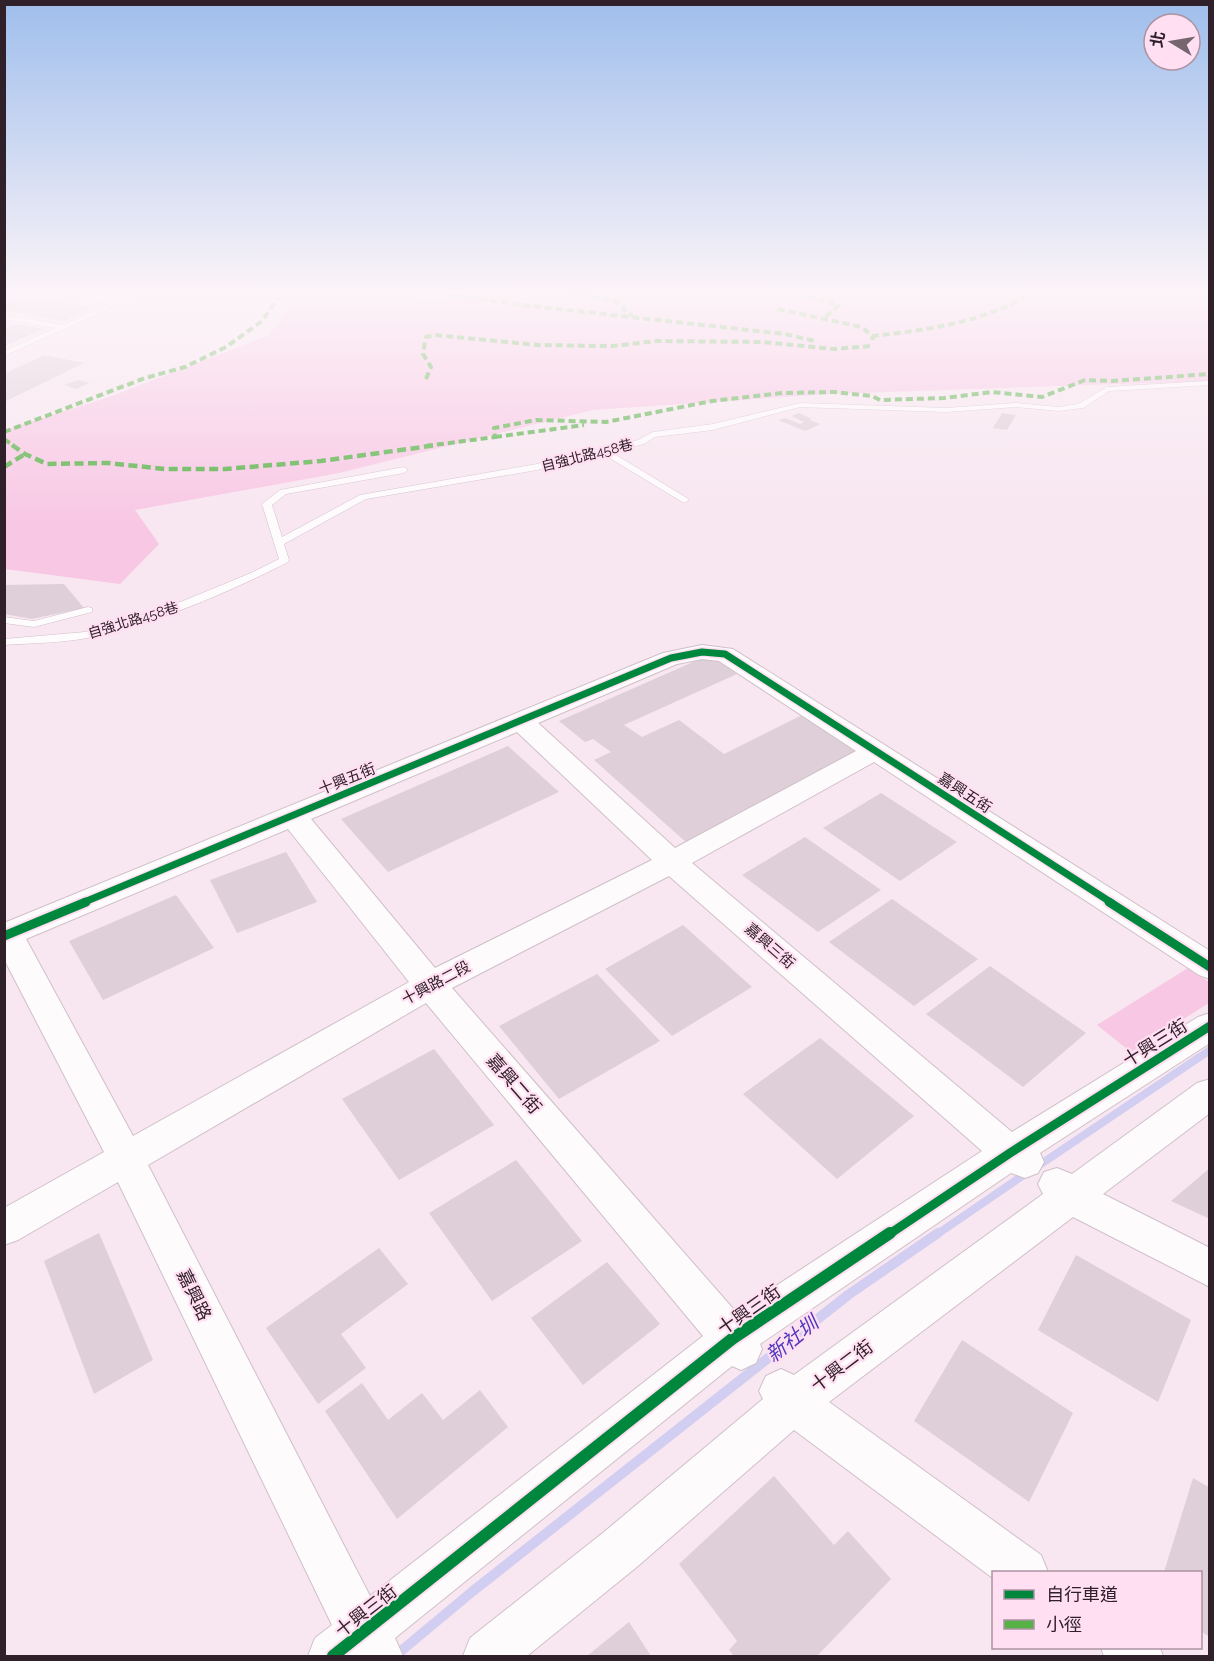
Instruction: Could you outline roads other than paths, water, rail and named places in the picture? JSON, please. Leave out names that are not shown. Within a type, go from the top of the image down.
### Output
[{"type":"street","name":"十興五街","points":[[6,935],[671,658],[702,652]]},
{"type":"street","name":"嘉興五街","points":[[702,652],[725,654],[1209,967]]},
{"type":"street","name":"嘉興三街","points":[[522,722],[672,861],[1017,1158]]},
{"type":"street","name":"十興路二段","points":[[4,1228],[430,985],[672,861],[875,751]]},
{"type":"street","name":"嘉興二街","points":[[293,816],[430,985],[737,1344]]},
{"type":"street","name":"嘉興路","points":[[6,935],[126,1159],[361,1649]]},
{"type":"street","name":"十興三街","points":[[361,1649],[737,1344],[1017,1158],[1209,1026]]},
{"type":"street","name":"十興二街","points":[[488,1656],[621,1549],[787,1396],[1063,1190],[1209,1093]]},
{"type":"street","points":[[1063,1190],[1209,1269]]},
{"type":"street","points":[[787,1396],[1023,1571]]},
{"type":"lane","name":"自強北路458巷","points":[[4,642],[85,635],[116,628],[187,603],[255,575],[284,560],[279,543],[363,497],[537,467],[641,442],[653,435],[713,427],[800,405],[946,410],[1016,405],[1059,409],[1080,406],[1107,389],[1209,383]]},
{"type":"lane","points":[[604,451],[684,500]]},
{"type":"lane","points":[[279,543],[267,504],[283,492],[404,470]]},
{"type":"lane","name":"自強北路458巷","points":[[4,620],[34,624],[88,610]]},
{"type":"waterway","name":"新社圳","points":[[1038,1166],[1210,1050]]},
{"type":"waterway","name":"新社圳","points":[[936,1235],[1028,1172]]},
{"type":"waterway","name":"新社圳","points":[[395,1656],[473,1591],[848,1295],[938,1233]]}]
